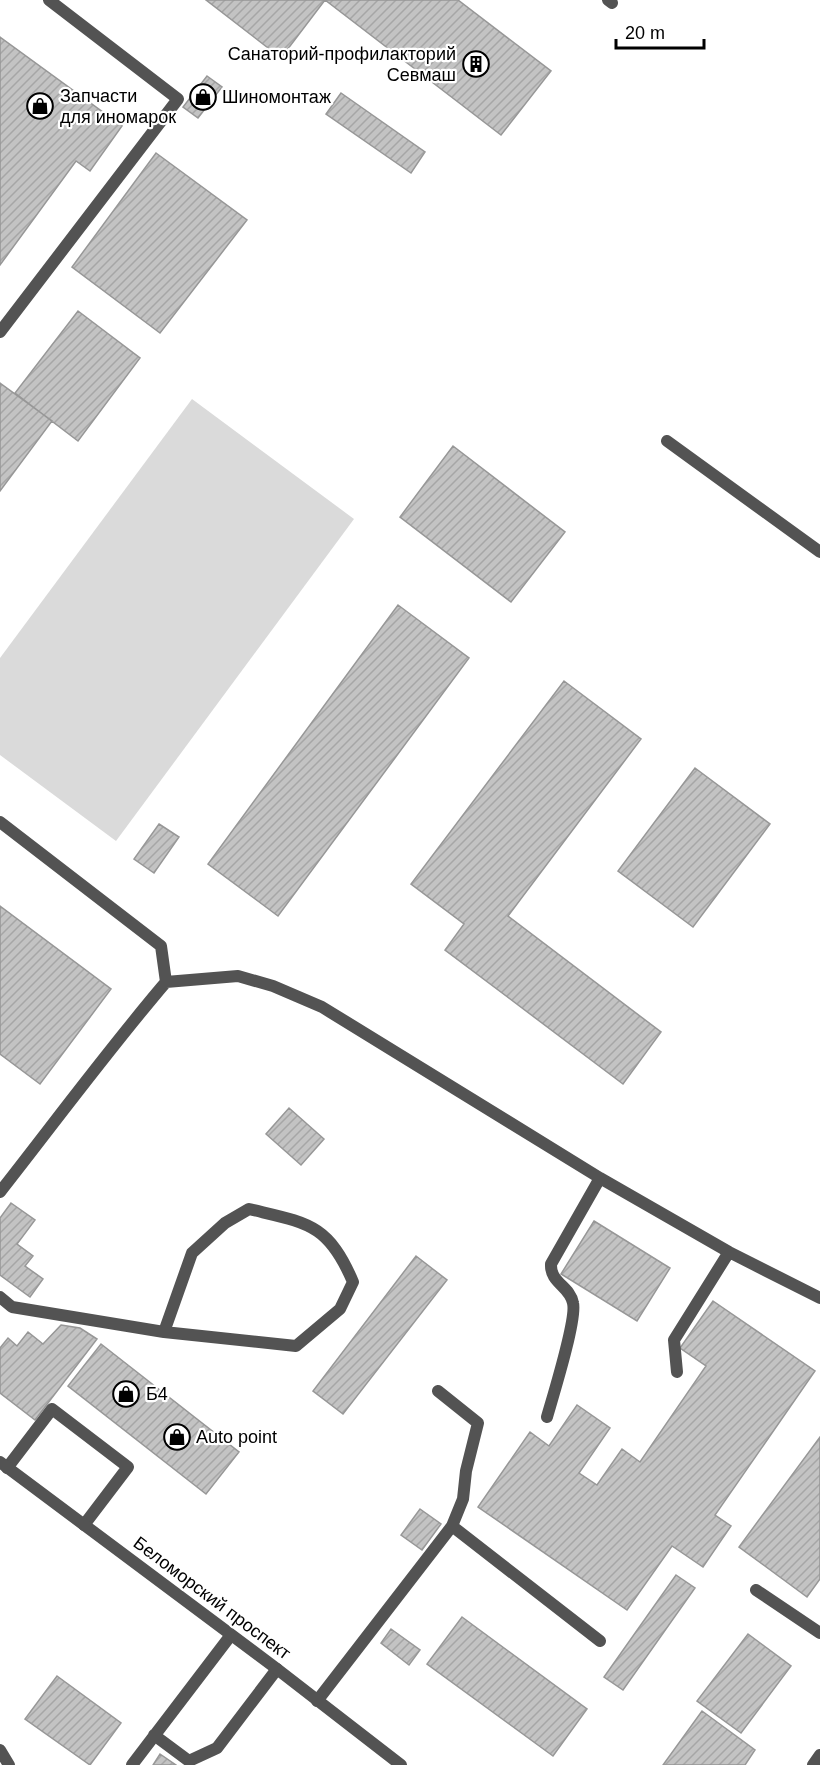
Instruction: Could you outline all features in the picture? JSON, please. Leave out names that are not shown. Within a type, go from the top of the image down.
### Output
[{"type":"street","points":[[0,332],[178,99],[50,0]]},
{"type":"street","points":[[667,441],[820,552]]},
{"type":"street","points":[[0,822],[161,946],[166,982]]},
{"type":"street","points":[[0,1192],[129,1025],[166,982],[238,976],[273,986],[322,1007],[600,1178],[729,1252],[820,1298]]},
{"type":"street","points":[[548,1417],[574,1304],[570,1295],[552,1274],[551,1264],[600,1178]]},
{"type":"street","points":[[0,1297],[12,1307],[164,1332],[296,1346],[340,1309],[353,1282],[343,1259],[327,1237],[302,1221],[249,1209],[225,1223],[192,1253],[164,1332]]},
{"type":"street","points":[[677,1372],[674,1340],[729,1252]]},
{"type":"street","points":[[317,1701],[452,1526],[464,1499],[466,1471],[478,1423],[438,1391]]},
{"type":"street","points":[[4,1465],[52,1409],[128,1467],[84,1525]]},
{"type":"street","name":"Беломорский проспект","points":[[4,1465],[277,1669],[401,1765]]},
{"type":"street","points":[[452,1526],[600,1641]]},
{"type":"street","points":[[756,1590],[820,1633]]},
{"type":"street","points":[[132,1765],[231,1635]]},
{"type":"street","points":[[154,1735],[189,1761],[217,1748],[277,1669]]},
{"type":"street","points":[[0,1750],[9,1765]]},
{"type":"street","points":[[813,1765],[820,1755]]},
{"type":"shaded area","points":[[192,399],[354,519],[116,841],[0,755],[0,658]]},
{"type":"building","points":[[206,0],[325,0],[281,58]]},
{"type":"building","name":"Санаторий-профилакторий Севмаш","points":[[325,0],[458,0],[551,71],[501,135]]},
{"type":"building","points":[[0,37],[122,126],[90,171],[76,161],[0,265]]},
{"type":"building","name":"Шиномонтаж","points":[[207,76],[222,87],[198,118],[183,107]]},
{"type":"building","points":[[341,93],[425,152],[411,173],[326,114]]},
{"type":"building","points":[[156,153],[247,220],[160,333],[72,267]]},
{"type":"building","points":[[78,311],[140,358],[78,441],[15,393]]},
{"type":"building","points":[[0,383],[52,421],[0,491]]},
{"type":"building","points":[[453,446],[565,532],[511,602],[400,517]]},
{"type":"building","points":[[398,605],[469,658],[278,916],[208,864]]},
{"type":"building","points":[[564,681],[641,739],[508,916],[661,1032],[623,1084],[445,950],[464,924],[411,884]]},
{"type":"building","points":[[695,768],[770,824],[693,927],[618,871]]},
{"type":"building","points":[[159,824],[179,837],[154,873],[134,859]]},
{"type":"building","points":[[0,906],[111,989],[40,1084],[0,1054]]},
{"type":"building","points":[[289,1108],[324,1139],[301,1165],[266,1134]]},
{"type":"building","points":[[11,1203],[35,1220],[17,1244],[33,1256],[25,1266],[43,1279],[30,1297],[0,1275],[0,1218]]},
{"type":"building","points":[[594,1221],[670,1268],[637,1321],[561,1274]]},
{"type":"building","points":[[416,1256],[447,1280],[343,1414],[313,1391]]},
{"type":"building","points":[[713,1301],[815,1371],[715,1515],[731,1526],[703,1567],[672,1546],[627,1610],[478,1507],[530,1432],[549,1446],[577,1405],[610,1428],[579,1473],[597,1485],[622,1449],[640,1462],[706,1366],[680,1348]]},
{"type":"building","points":[[61,1325],[80,1328],[97,1339],[35,1420],[0,1393],[0,1348],[8,1338],[17,1346],[28,1332],[43,1344]]},
{"type":"building","points":[[101,1344],[239,1452],[206,1494],[68,1386]]},
{"type":"building","points":[[820,1437],[820,1579],[807,1597],[739,1547]]},
{"type":"building","points":[[420,1509],[441,1524],[422,1550],[401,1535]]},
{"type":"building","points":[[676,1575],[695,1588],[623,1690],[604,1677]]},
{"type":"building","points":[[462,1617],[587,1709],[553,1756],[427,1664]]},
{"type":"building","points":[[391,1629],[420,1650],[409,1665],[381,1643]]},
{"type":"building","points":[[748,1634],[791,1666],[741,1733],[697,1701]]},
{"type":"building","points":[[57,1676],[121,1723],[90,1765],[25,1719]]},
{"type":"building","points":[[702,1711],[755,1750],[745,1765],[663,1765]]},
{"type":"building","points":[[160,1754],[176,1765],[153,1765]]},
{"type":"place","name":"Санаторий-профилакторий Севмаш","points":[[476,64]]},
{"type":"place","name":"Шиномонтаж","points":[[203,97]]},
{"type":"place","name":"Запчасти для иномарок","points":[[40,106]]},
{"type":"place","name":"Б4","points":[[126,1394]]},
{"type":"place","name":"Auto point","points":[[177,1437]]}]
